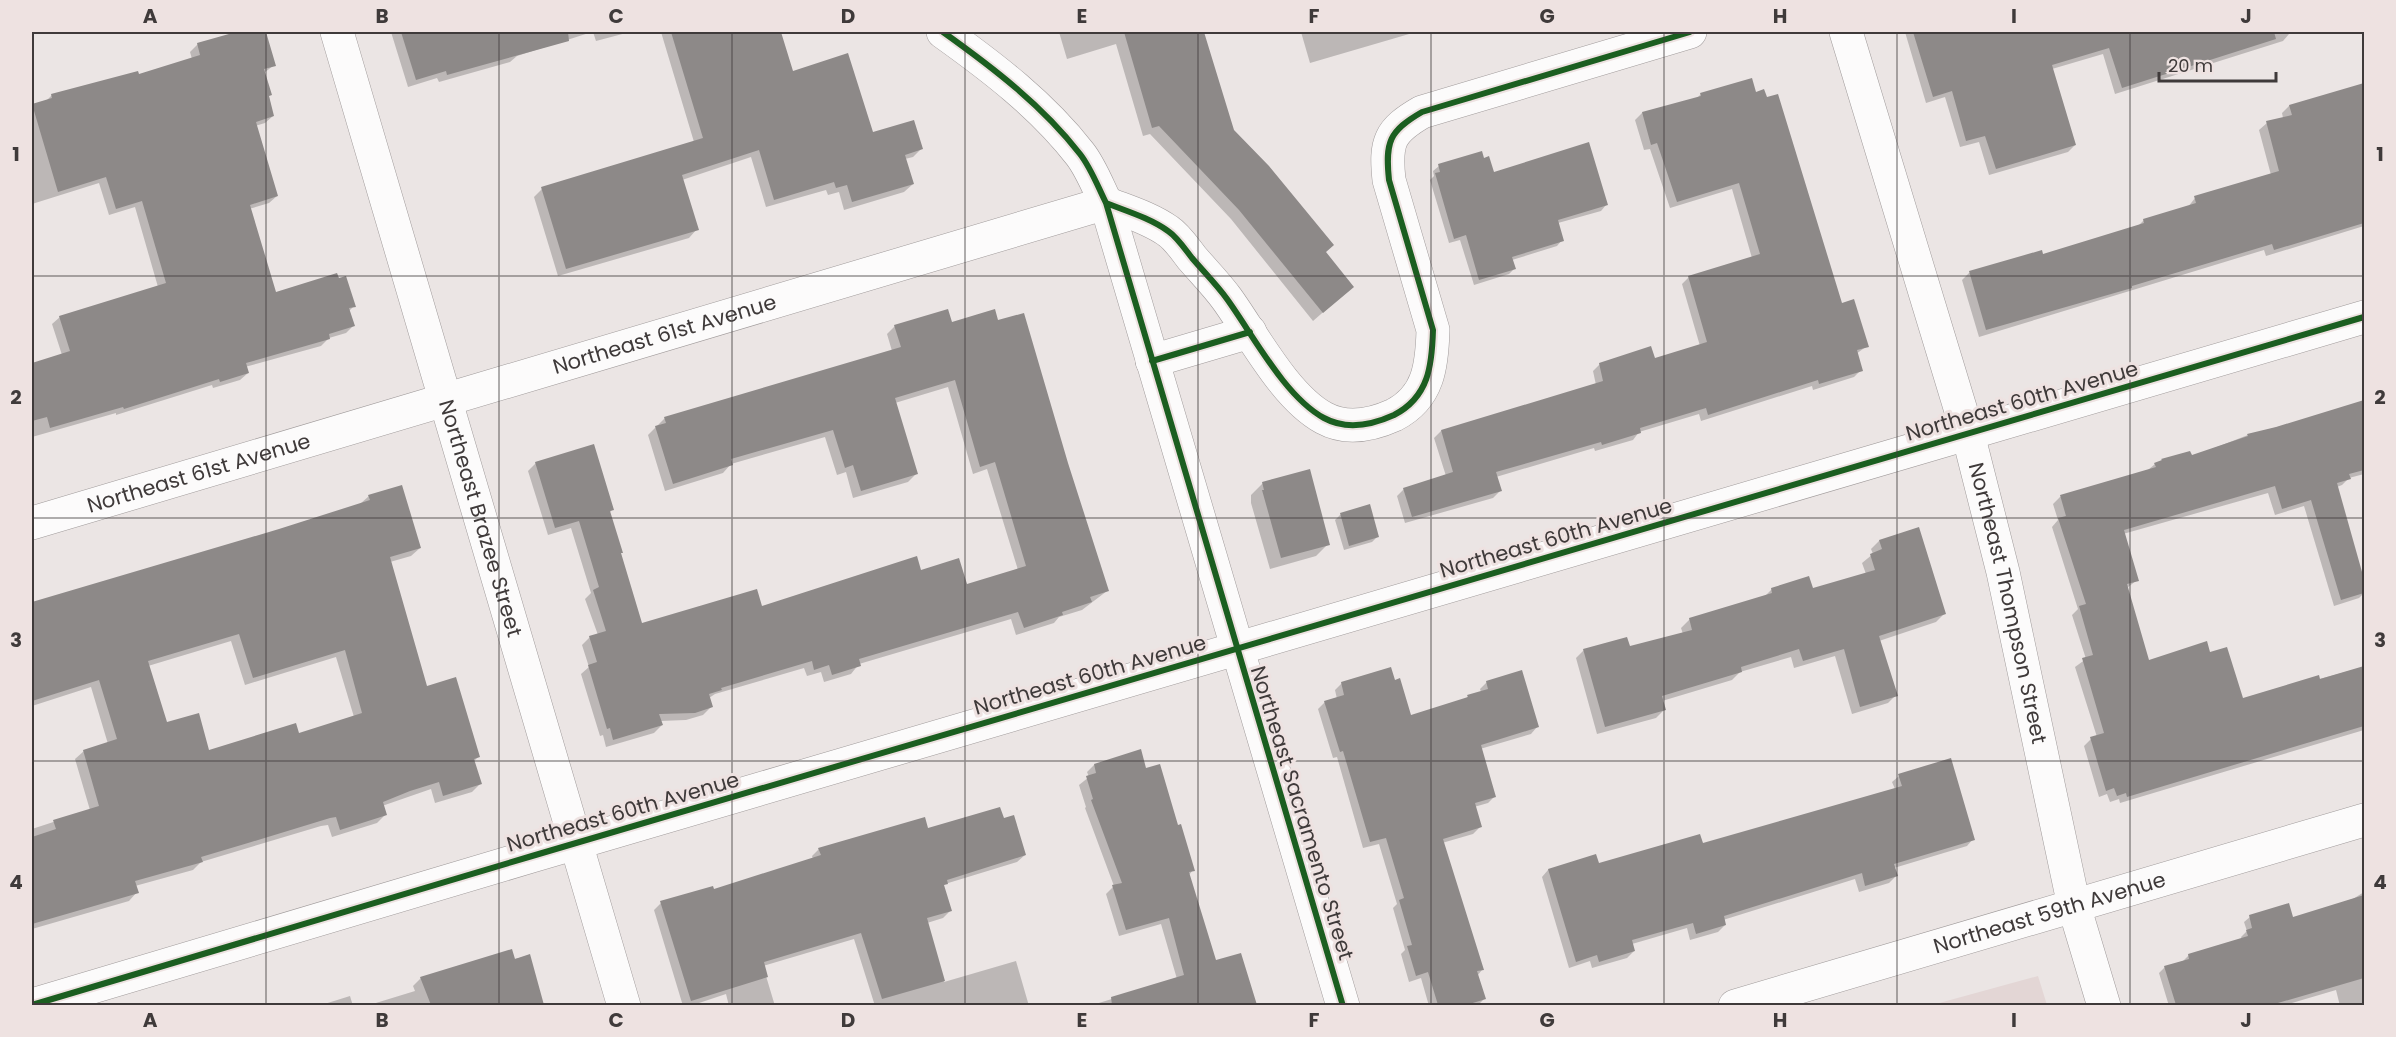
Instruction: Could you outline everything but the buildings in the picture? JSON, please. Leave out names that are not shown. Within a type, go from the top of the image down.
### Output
[{"type":"street","name":"Northeast Brazee Street","points":[[337,32],[624,1005]]},
{"type":"street","name":"Northeast Sacramento Street","points":[[943,32],[993,68],[1044,113],[1081,156],[1106,203],[1236,650],[1343,1005]]},
{"type":"street","points":[[1106,203],[1136,214],[1169,231],[1226,298],[1295,395],[1324,418],[1347,426],[1373,423],[1396,414],[1419,394],[1430,373],[1432,330],[1389,180],[1386,154],[1390,139],[1406,122],[1422,112],[1690,32]]},
{"type":"street","name":"Northeast Thompson Street","points":[[1846,32],[1968,434],[2003,572],[2074,906],[2104,1005]]},
{"type":"street","name":"Northeast 61st Avenue","points":[[32,523],[1106,203]]},
{"type":"street","name":"Northeast 60th Avenue","points":[[32,1005],[2364,317]]},
{"type":"street","points":[[1152,361],[1250,332]]},
{"type":"street","name":"Northeast 59th Avenue","points":[[1735,1005],[2364,820]]},
{"type":"shaded area","points":[[2038,976],[2047,1005],[1932,1005]]},
{"type":"cycle path","points":[[943,32],[998,73],[1049,119],[1084,159],[1106,203],[1343,1006]]},
{"type":"cycle path","points":[[1106,203],[1154,222],[1175,236],[1223,294],[1283,381],[1310,408],[1324,418],[1341,424],[1359,425],[1377,421],[1394,415],[1415,399],[1429,368],[1433,330],[1389,180],[1389,147],[1396,132],[1402,125],[1422,112],[1690,32]]},
{"type":"cycle path","points":[[32,1005],[2364,317]]},
{"type":"cycle path","points":[[1152,361],[1250,332]]}]
